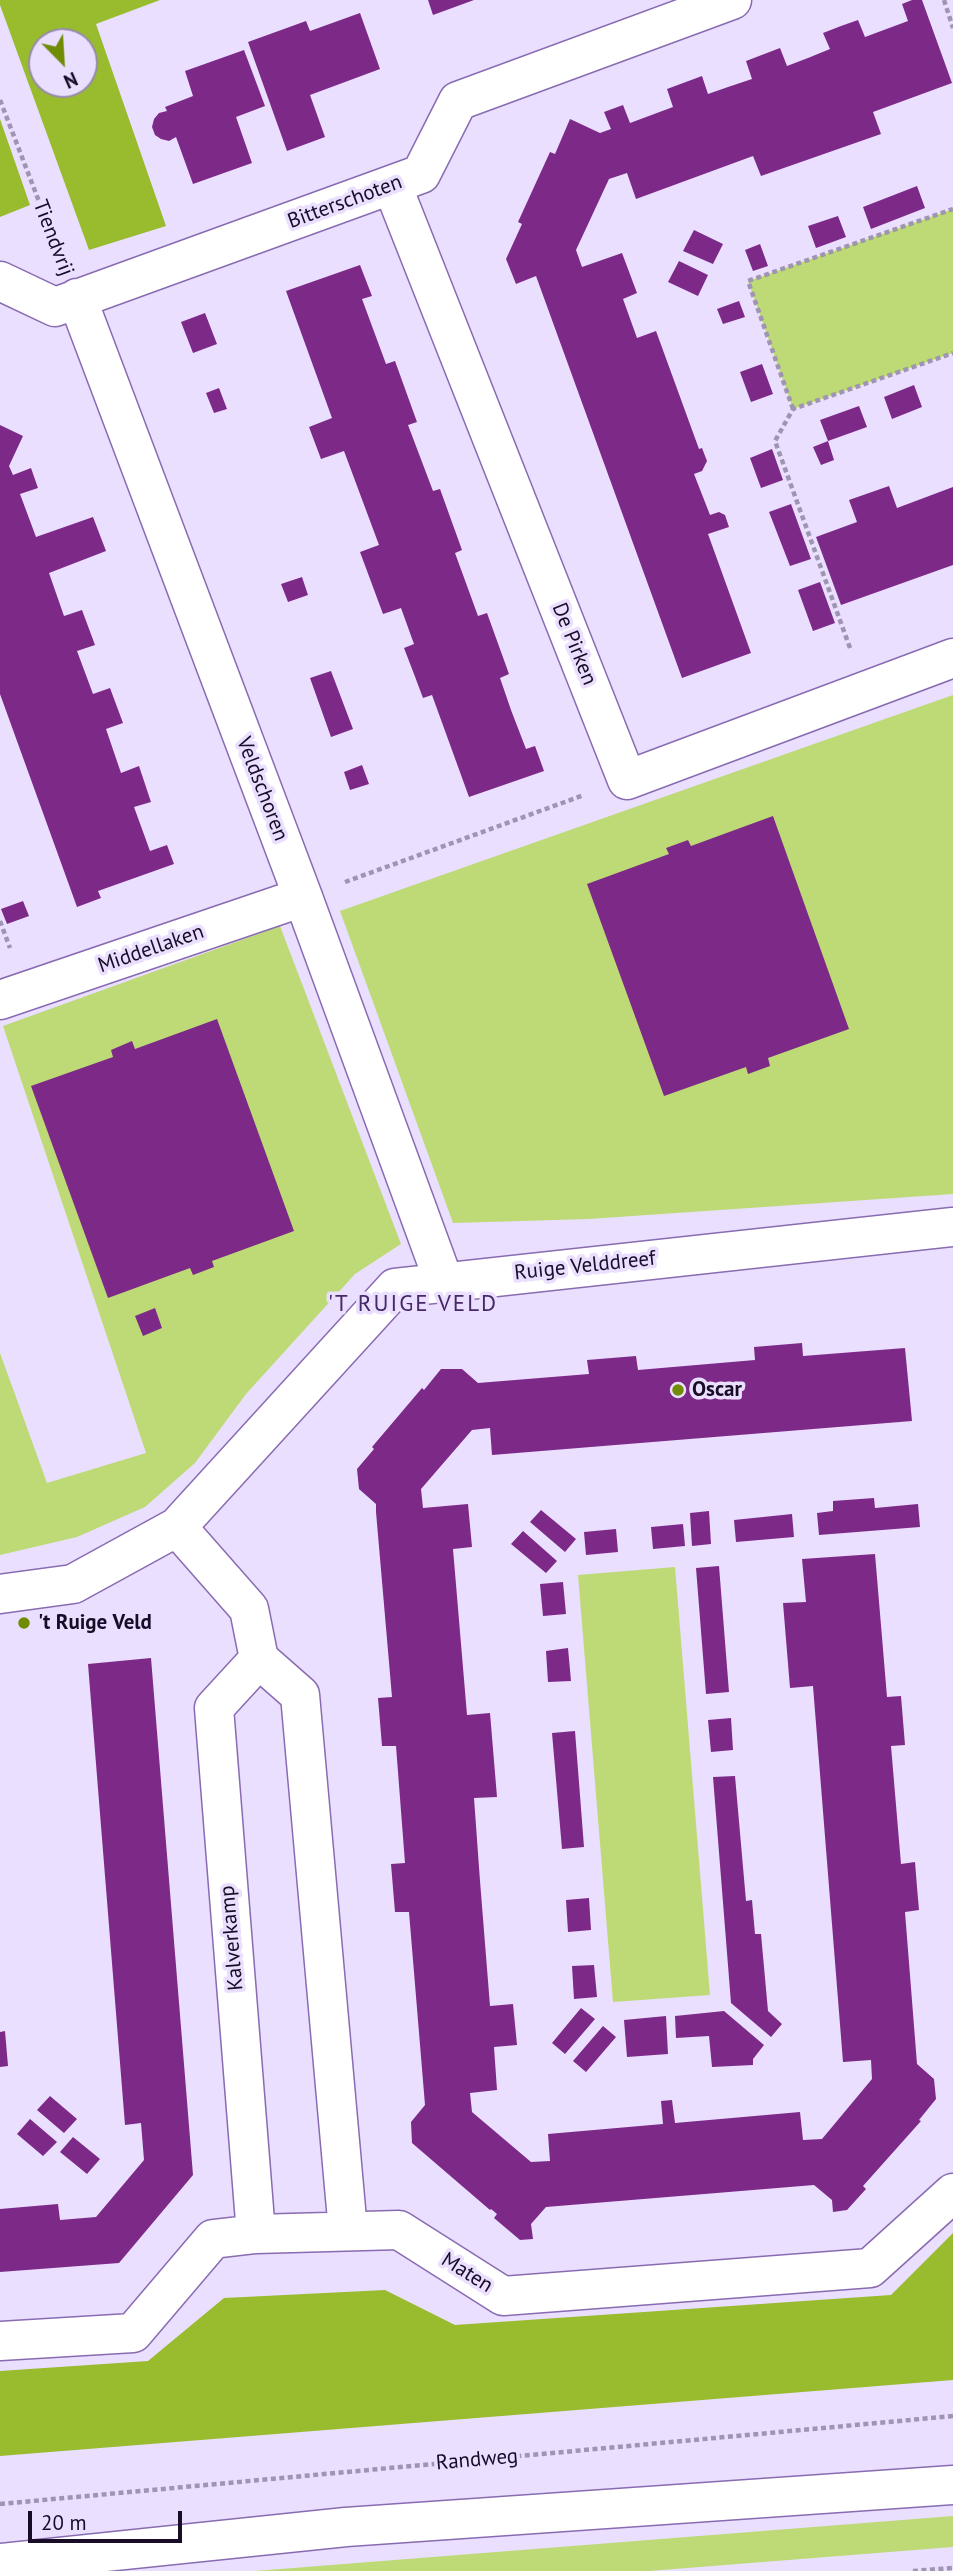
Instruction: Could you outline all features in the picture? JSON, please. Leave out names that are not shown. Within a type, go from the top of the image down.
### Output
[{"type":"street","name":"Bitterschoten","points":[[76,298],[421,174],[458,101],[732,0]]},
{"type":"street","name":"De Pirken","points":[[392,185],[627,780]]},
{"type":"street","name":"Tiendvrij","points":[[0,281],[55,307],[76,298]]},
{"type":"street","name":"Veldschoren","points":[[76,298],[303,897],[444,1282]]},
{"type":"street","points":[[627,780],[953,658]]},
{"type":"street","name":"Middellaken","points":[[0,1000],[303,897]]},
{"type":"street","name":"Ruige Velddreef","points":[[0,1594],[73,1584],[177,1527],[395,1288],[953,1227]]},
{"type":"street","points":[[177,1527],[249,1609],[259,1659],[300,1695],[348,2231]]},
{"type":"street","name":"Kalverkamp","points":[[256,2234],[214,1708],[259,1659]]},
{"type":"street","name":"Maten","points":[[0,2341],[133,2333],[213,2239],[256,2234],[399,2230],[503,2296],[870,2268],[953,2193]]},
{"type":"street","points":[[0,2563],[345,2527],[953,2485]]},
{"type":"path","points":[[944,0],[953,27]]},
{"type":"path","name":"Tiendvrij","points":[[0,100],[76,298]]},
{"type":"path","points":[[793,409],[748,281],[953,209]]},
{"type":"path","points":[[865,691],[775,442],[793,409],[953,353]]},
{"type":"path","points":[[303,897],[627,780]]},
{"type":"path","name":"Randweg","points":[[0,2504],[953,2416]]},
{"type":"path","points":[[913,2571],[953,2568]]},
{"type":"green space","points":[[0,0],[160,0],[96,24],[97,28],[28,28],[28,82]]},
{"type":"green space","points":[[98,30],[166,226],[89,250],[34,98],[98,98]]},
{"type":"green space","points":[[0,119],[30,205],[0,217]]},
{"type":"green space","points":[[953,209],[953,353],[793,409],[748,281]]},
{"type":"green space","points":[[953,695],[953,1194],[589,1219],[453,1223],[340,911]]},
{"type":"green space","points":[[280,926],[401,1244],[355,1274],[246,1394],[195,1463],[145,1507],[77,1537],[0,1555],[0,1353],[47,1483],[146,1453],[3,1026]]},
{"type":"green space","points":[[675,1567],[710,1995],[613,2002],[578,1575]]},
{"type":"green space","points":[[953,2233],[953,2380],[0,2456],[0,2371],[148,2361],[224,2298],[385,2290],[455,2325],[891,2295]]},
{"type":"green space","points":[[953,2516],[953,2547],[649,2571],[255,2571]]},
{"type":"building","points":[[428,0],[474,0],[433,15]]},
{"type":"building","points":[[922,0],[952,83],[873,112],[881,134],[761,176],[753,156],[636,199],[627,173],[609,179],[576,250],[582,267],[622,253],[637,293],[623,299],[637,338],[656,331],[699,449],[702,448],[707,461],[702,471],[694,474],[710,515],[719,512],[725,515],[729,527],[708,534],[751,653],[682,678],[536,276],[516,284],[506,259],[522,224],[518,222],[550,152],[555,154],[570,119],[600,133],[611,129],[604,112],[623,105],[630,123],[673,107],[667,89],[702,76],[708,94],[752,79],[746,61],[780,48],[787,66],[830,49],[823,33],[841,26],[858,20],[865,37],[908,21],[902,4]]},
{"type":"building","points":[[360,13],[380,69],[310,95],[325,137],[287,151],[248,42],[306,21],[310,31]]},
{"type":"building","points":[[244,50],[265,106],[236,117],[252,163],[193,184],[176,137],[169,141],[155,135],[152,127],[154,119],[159,113],[167,111],[165,107],[193,96],[185,71]]},
{"type":"building","points":[[917,186],[925,208],[871,229],[863,207]]},
{"type":"building","points":[[838,216],[846,237],[816,248],[808,226]]},
{"type":"building","points":[[694,230],[723,244],[713,264],[683,251]]},
{"type":"building","points":[[760,244],[768,266],[753,271],[745,250]]},
{"type":"building","points":[[679,261],[708,275],[698,296],[668,282]]},
{"type":"building","points":[[360,265],[372,296],[362,299],[386,364],[395,361],[417,422],[408,425],[433,491],[440,489],[462,550],[455,553],[478,616],[487,613],[509,674],[500,678],[511,710],[526,749],[535,746],[544,771],[469,797],[432,695],[423,698],[404,648],[414,644],[401,608],[383,614],[360,552],[379,545],[344,451],[321,459],[309,427],[332,418],[286,291]]},
{"type":"building","points":[[739,301],[745,317],[723,324],[717,309]]},
{"type":"building","points":[[205,313],[217,344],[193,353],[181,322]]},
{"type":"building","points":[[762,364],[773,394],[751,402],[740,372]]},
{"type":"building","points":[[914,385],[922,407],[892,419],[884,397]]},
{"type":"building","points":[[219,388],[227,409],[214,413],[206,393]]},
{"type":"building","points":[[859,406],[867,427],[828,441],[820,420]]},
{"type":"building","points":[[0,425],[23,436],[9,466],[13,475],[31,468],[38,488],[20,494],[36,537],[93,517],[106,551],[49,573],[64,616],[82,610],[95,645],[77,651],[93,694],[110,688],[123,723],[106,729],[121,773],[139,766],[151,802],[134,807],[150,851],[167,845],[174,864],[98,891],[101,898],[77,907],[0,694]]},
{"type":"building","points":[[828,441],[834,460],[821,465],[813,447]]},
{"type":"building","points":[[772,449],[783,480],[761,488],[750,458]]},
{"type":"building","points":[[889,486],[897,508],[953,487],[953,565],[841,605],[816,537],[857,522],[849,500]]},
{"type":"building","points":[[791,504],[811,559],[790,566],[769,512]]},
{"type":"building","points":[[302,577],[308,595],[288,602],[281,584]]},
{"type":"building","points":[[820,582],[835,623],[813,631],[798,590]]},
{"type":"building","points":[[331,671],[353,729],[331,737],[310,678]]},
{"type":"building","points":[[362,765],[369,784],[350,790],[344,772]]},
{"type":"building","points":[[773,816],[849,1029],[768,1058],[770,1066],[748,1074],[746,1067],[664,1096],[587,884],[669,854],[666,848],[688,840],[691,846]]},
{"type":"building","points":[[23,901],[29,916],[7,924],[1,909]]},
{"type":"building","points":[[217,1019],[294,1231],[212,1261],[214,1267],[193,1275],[190,1268],[108,1298],[31,1086],[113,1057],[111,1050],[132,1041],[135,1049]]},
{"type":"building","points":[[155,1308],[162,1328],[143,1336],[135,1316]]},
{"type":"building","points":[[802,1343],[803,1356],[905,1348],[912,1421],[492,1455],[490,1428],[472,1430],[421,1489],[423,1508],[468,1504],[472,1547],[453,1549],[467,1715],[490,1713],[497,1797],[474,1798],[490,2006],[513,2004],[517,2045],[494,2047],[497,2090],[470,2093],[472,2112],[531,2162],[550,2161],[548,2134],[663,2124],[661,2101],[672,2100],[675,2123],[800,2112],[803,2140],[822,2139],[872,2079],[871,2060],[843,2062],[813,1686],[790,1688],[783,1603],[806,1602],[802,1559],[875,1554],[887,1697],[901,1696],[905,1745],[891,1746],[901,1864],[915,1862],[919,1910],[905,1912],[917,2064],[934,2079],[936,2099],[919,2120],[921,2121],[863,2186],[866,2189],[847,2210],[833,2212],[832,2200],[814,2185],[546,2207],[531,2224],[533,2239],[520,2240],[494,2218],[497,2214],[412,2143],[411,2122],[425,2105],[409,1912],[395,1912],[391,1864],[405,1863],[396,1746],[382,1746],[378,1698],[392,1697],[376,1504],[359,1489],[357,1469],[374,1449],[372,1447],[441,1369],[462,1369],[478,1383],[589,1374],[587,1360],[636,1356],[638,1370],[755,1360],[754,1347]]},
{"type":"building","points":[[874,1498],[875,1508],[918,1504],[920,1527],[819,1535],[817,1513],[833,1511],[833,1501]]},
{"type":"building","points":[[541,1510],[576,1539],[565,1552],[530,1522]]},
{"type":"building","points":[[709,1511],[711,1544],[692,1546],[690,1513]]},
{"type":"building","points":[[792,1514],[794,1537],[736,1542],[734,1520]]},
{"type":"building","points":[[683,1524],[685,1546],[653,1549],[651,1527]]},
{"type":"building","points":[[616,1529],[618,1552],[586,1555],[584,1532]]},
{"type":"building","points":[[523,1531],[557,1561],[546,1573],[511,1544]]},
{"type":"building","points":[[719,1566],[729,1692],[706,1694],[696,1568]]},
{"type":"building","points":[[563,1582],[566,1614],[543,1616],[540,1584]]},
{"type":"building","points":[[568,1648],[571,1681],[548,1682],[546,1651]]},
{"type":"building","points":[[151,1658],[193,2175],[119,2263],[0,2272],[0,2209],[58,2204],[60,2220],[96,2217],[144,2160],[141,2123],[125,2125],[88,1664]]},
{"type":"building","points":[[731,1718],[733,1750],[711,1752],[708,1720]]},
{"type":"building","points":[[575,1731],[584,1847],[562,1849],[552,1733]]},
{"type":"building","points":[[735,1776],[746,1901],[752,1900],[755,1934],[761,1934],[768,2011],[782,2024],[771,2037],[731,2003],[713,1777]]},
{"type":"building","points":[[589,1898],[591,1930],[568,1932],[566,1900]]},
{"type":"building","points":[[594,1965],[597,1997],[574,1999],[572,1966]]},
{"type":"building","points":[[581,2008],[595,2019],[565,2054],[552,2043]]},
{"type":"building","points":[[724,2011],[764,2045],[753,2059],[753,2065],[712,2067],[709,2036],[676,2038],[675,2016]]},
{"type":"building","points":[[666,2016],[668,2054],[627,2057],[624,2020]]},
{"type":"building","points":[[603,2026],[616,2037],[586,2072],[573,2061]]},
{"type":"building","points":[[5,2031],[8,2066],[0,2067],[0,2032]]},
{"type":"building","points":[[50,2096],[77,2119],[64,2133],[37,2110]]},
{"type":"building","points":[[30,2119],[57,2142],[43,2156],[17,2134]]},
{"type":"building","points":[[73,2137],[100,2159],[87,2174],[60,2152]]},
{"type":"place","name":"Oscar","points":[[678,1390]]},
{"type":"place","name":"'t Ruige Veld","points":[[24,1623]]},
{"type":"district","name":"'T RUIGE VELD","points":[[413,1304]]}]
